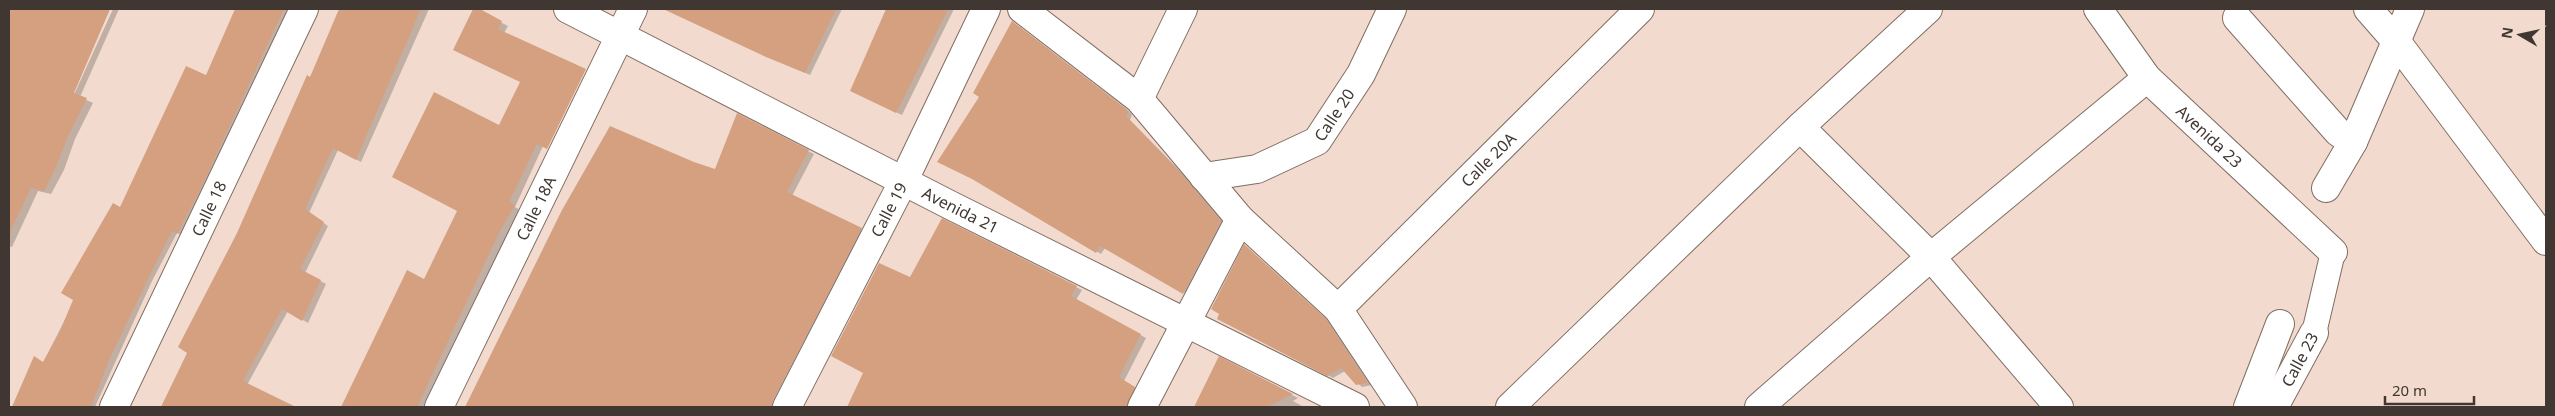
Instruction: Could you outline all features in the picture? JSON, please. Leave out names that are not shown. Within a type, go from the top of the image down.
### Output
[{"type":"street","name":"Calle 18","points":[[114,407],[304,9]]},
{"type":"street","name":"Avenida 21","points":[[568,9],[1186,324],[1355,407]]},
{"type":"street","name":"Calle 18A","points":[[441,407],[633,9]]},
{"type":"street","name":"Calle 19","points":[[787,407],[904,180],[986,9]]},
{"type":"street","points":[[1022,9],[1139,99],[1240,219],[1338,309],[1403,407]]},
{"type":"street","points":[[1139,99],[1183,9]]},
{"type":"street","name":"Calle 20","points":[[1204,176],[1258,169],[1317,141],[1360,74],[1392,9]]},
{"type":"street","name":"Calle 20A","points":[[1338,309],[1640,9]]},
{"type":"street","points":[[1510,407],[1800,127],[1928,9]]},
{"type":"street","name":"Avenida 23","points":[[2098,9],[2147,78],[2333,252]]},
{"type":"street","points":[[2368,9],[2396,41],[2546,241]]},
{"type":"street","points":[[2326,188],[2353,142],[2410,9]]},
{"type":"street","points":[[2237,18],[2338,132],[2353,142]]},
{"type":"street","points":[[1759,407],[1931,257],[2147,78]]},
{"type":"street","points":[[1800,127],[1931,257],[2050,404]]},
{"type":"street","points":[[1142,407],[1240,219]]},
{"type":"street","name":"Calle 23","points":[[2278,406],[2314,333],[2333,252]]},
{"type":"street","points":[[2248,407],[2280,324]]},
{"type":"building","points":[[9,9],[110,9],[74,93],[87,98],[68,136],[57,165],[44,191],[31,188],[9,234]]},
{"type":"building","points":[[235,9],[284,9],[199,192],[177,234],[172,231],[148,279],[109,360],[91,407],[12,407],[34,356],[43,362],[60,331],[73,300],[61,293],[113,203],[120,207],[186,66],[206,75]]},
{"type":"building","points":[[339,9],[421,9],[356,160],[333,148],[305,209],[324,222],[300,269],[321,280],[302,321],[282,309],[243,381],[296,407],[161,407],[187,353],[178,347],[237,233],[307,75],[310,77]]},
{"type":"building","points":[[473,9],[480,9],[502,21],[498,29],[586,69],[547,149],[537,144],[509,202],[515,205],[500,231],[417,407],[341,407],[407,270],[424,279],[457,211],[392,177],[434,92],[499,125],[520,82],[453,50]]},
{"type":"building","points":[[663,9],[836,9],[805,73]]},
{"type":"building","points":[[886,9],[948,9],[896,113],[850,91]]},
{"type":"building","points":[[1012,21],[1125,108],[1128,112],[1126,116],[1179,171],[1221,221],[1183,294],[1100,246],[1096,253],[972,179],[937,162],[979,97],[973,93]]},
{"type":"building","points":[[737,113],[809,150],[787,192],[862,228],[771,407],[465,407],[562,210],[610,126],[715,169]]},
{"type":"building","points":[[942,218],[1077,286],[1071,296],[1141,334],[1119,377],[1135,387],[1126,407],[847,407],[863,373],[831,356],[879,263],[910,277]]},
{"type":"building","points":[[1244,244],[1326,319],[1368,383],[1356,385],[1341,368],[1327,376],[1217,319],[1219,314],[1211,309]]},
{"type":"building","points":[[1219,356],[1293,394],[1267,407],[1194,407]]}]
